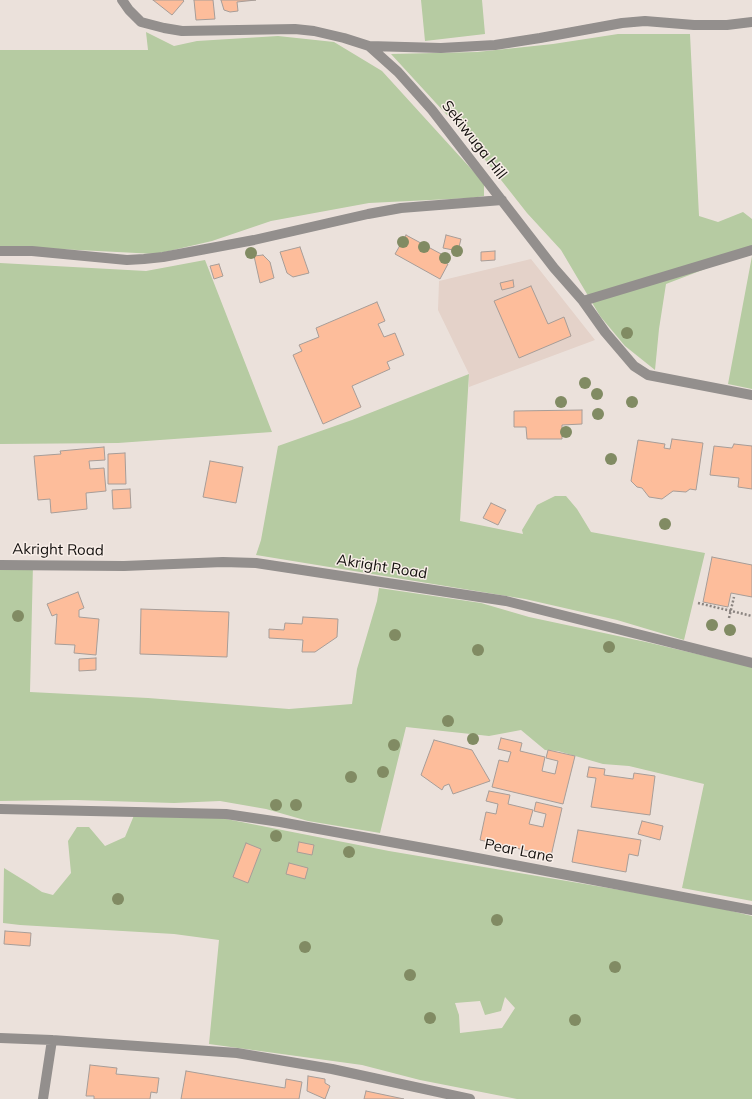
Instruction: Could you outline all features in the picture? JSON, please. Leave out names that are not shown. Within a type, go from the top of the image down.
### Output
[{"type":"street","name":"Sekiwuga Hill","points":[[122,0],[129,10],[141,22],[164,28],[182,31],[295,29],[314,31],[369,46],[398,72],[432,110],[554,268],[583,301],[605,332],[634,366],[648,375],[752,395]]},
{"type":"street","points":[[369,46],[441,48],[495,45],[622,23],[645,22],[694,25],[727,25],[752,22]]},
{"type":"street","points":[[0,251],[32,251],[127,260],[144,259],[163,257],[254,240],[394,209],[502,200]]},
{"type":"street","points":[[583,301],[752,250]]},
{"type":"street","name":"Akright Road","points":[[0,564],[124,566],[223,562],[256,563],[506,600],[752,663]]},
{"type":"street","name":"Pear Lane","points":[[0,809],[203,812],[226,814],[280,822],[451,853],[752,910]]},
{"type":"street","points":[[0,1038],[52,1040],[237,1053],[332,1069],[470,1099]]},
{"type":"street","points":[[43,1099],[52,1040]]},
{"type":"path","points":[[729,618],[734,597]]},
{"type":"path","points":[[698,603],[752,616]]},
{"type":"shaded area","points":[[531,259],[595,340],[469,387],[469,374],[438,310],[439,281]]},
{"type":"green space","points":[[421,0],[482,0],[485,34],[425,41]]},
{"type":"green space","points":[[146,32],[174,46],[197,41],[278,36],[334,42],[382,71],[484,183],[484,196],[471,198],[369,203],[271,221],[212,241],[156,254],[0,246],[0,50],[148,50]]},
{"type":"green space","points":[[618,34],[690,34],[699,216],[718,222],[743,212],[752,219],[752,251],[666,284],[659,329],[655,370],[625,346],[600,316],[561,250],[527,213],[468,138],[391,54],[477,52],[553,44]]},
{"type":"green space","points":[[752,256],[752,389],[728,384]]},
{"type":"green space","points":[[205,260],[272,432],[118,443],[0,444],[0,263],[146,271]]},
{"type":"green space","points":[[469,374],[460,521],[523,534],[522,530],[537,505],[555,496],[566,496],[577,509],[591,532],[705,553],[684,640],[617,620],[525,599],[256,555],[261,540],[278,446],[352,420]]},
{"type":"green space","points":[[0,564],[33,564],[30,692],[148,698],[289,709],[352,704],[357,669],[377,601],[379,588],[481,603],[529,617],[646,642],[752,667],[752,901],[682,888],[704,784],[629,766],[603,764],[558,751],[545,750],[521,730],[489,736],[406,727],[380,833],[308,821],[266,809],[220,801],[174,803],[75,800],[0,801]]},
{"type":"green space","points":[[135,813],[221,818],[389,851],[703,904],[752,916],[752,1099],[517,1099],[420,1080],[362,1065],[209,1044],[219,940],[174,934],[3,923],[4,868],[42,892],[53,895],[71,873],[68,841],[77,827],[89,827],[105,846],[125,837]],"holes":[[[505,997],[515,1008],[502,1028],[460,1033],[459,1015],[455,1003],[480,1001],[485,1015],[501,1011]]]},
{"type":"building","points":[[153,0],[183,0],[184,1],[172,15]]},
{"type":"building","points":[[194,0],[213,0],[215,19],[196,20]]},
{"type":"building","points":[[221,0],[256,0],[237,2],[238,11],[230,12],[224,10]]},
{"type":"building","points":[[406,235],[443,255],[440,260],[448,264],[440,279],[395,254]]},
{"type":"building","points":[[446,235],[461,239],[458,251],[443,248]]},
{"type":"building","points":[[300,247],[309,273],[293,277],[287,273],[280,252]]},
{"type":"building","points":[[495,251],[495,260],[481,261],[481,252]]},
{"type":"building","points":[[263,255],[270,262],[274,278],[260,283],[254,256]]},
{"type":"building","points":[[219,264],[223,276],[214,279],[210,266]]},
{"type":"building","points":[[513,280],[514,287],[502,290],[500,283]]},
{"type":"building","points":[[531,286],[548,324],[564,317],[571,336],[519,358],[494,301]]},
{"type":"building","points":[[377,302],[385,321],[378,324],[384,337],[395,333],[404,355],[387,362],[390,369],[352,386],[361,407],[323,424],[293,355],[302,351],[299,345],[319,337],[316,328]]},
{"type":"building","points":[[582,410],[582,424],[562,425],[562,439],[527,439],[526,427],[514,427],[514,411]]},
{"type":"building","points":[[672,439],[703,443],[696,490],[690,489],[686,492],[673,491],[662,499],[649,497],[642,488],[637,487],[631,481],[638,440],[665,444],[664,448],[670,449]]},
{"type":"building","points":[[734,444],[752,446],[752,489],[738,487],[739,478],[710,475],[714,446],[732,448]]},
{"type":"building","points":[[104,447],[105,460],[89,461],[90,469],[104,468],[106,491],[86,493],[87,509],[51,513],[50,499],[38,500],[34,456],[61,454],[60,451]]},
{"type":"building","points":[[125,453],[126,484],[108,484],[108,454]]},
{"type":"building","points":[[210,461],[243,467],[236,503],[203,497]]},
{"type":"building","points":[[130,489],[131,508],[113,509],[112,490]]},
{"type":"building","points":[[491,503],[506,510],[498,525],[483,518]]},
{"type":"building","points":[[712,557],[752,565],[752,597],[731,593],[728,607],[703,602]]},
{"type":"building","points":[[78,592],[84,608],[79,610],[79,617],[99,619],[96,655],[74,653],[75,645],[55,644],[57,614],[52,616],[47,604]]},
{"type":"building","points":[[141,609],[229,612],[227,657],[140,654]]},
{"type":"building","points":[[303,617],[338,619],[337,637],[315,652],[302,652],[303,640],[269,638],[269,629],[284,630],[285,623],[302,624]]},
{"type":"building","points":[[96,658],[96,670],[79,671],[79,659]]},
{"type":"building","points":[[501,738],[522,743],[520,751],[545,757],[542,771],[555,774],[558,761],[546,758],[548,750],[575,756],[563,804],[492,787],[499,760],[508,762],[511,752],[498,749]]},
{"type":"building","points":[[434,740],[472,750],[490,781],[453,794],[449,784],[444,786],[442,790],[421,775]]},
{"type":"building","points":[[589,767],[605,769],[604,775],[633,779],[634,773],[655,776],[650,815],[591,807],[596,778],[587,777]]},
{"type":"building","points":[[489,791],[510,795],[508,804],[533,810],[529,824],[543,827],[546,814],[534,811],[536,802],[562,808],[551,856],[480,840],[486,812],[496,814],[498,804],[486,801]]},
{"type":"building","points":[[642,821],[663,826],[660,840],[638,834]]},
{"type":"building","points":[[578,830],[641,840],[638,856],[629,854],[626,872],[572,862]]},
{"type":"building","points":[[299,842],[314,845],[312,855],[297,852]]},
{"type":"building","points":[[246,843],[261,849],[248,883],[233,877]]},
{"type":"building","points":[[289,863],[308,868],[305,879],[286,874]]},
{"type":"building","points":[[5,931],[31,933],[30,946],[4,944]]},
{"type":"building","points":[[90,1065],[117,1068],[116,1074],[159,1078],[157,1093],[151,1092],[150,1099],[94,1099],[94,1096],[86,1096]]},
{"type":"building","points":[[186,1071],[285,1088],[286,1079],[302,1082],[299,1099],[181,1099]]},
{"type":"building","points":[[308,1076],[325,1079],[325,1083],[330,1086],[325,1099],[307,1091]]},
{"type":"building","points":[[366,1091],[404,1099],[364,1099]]}]
